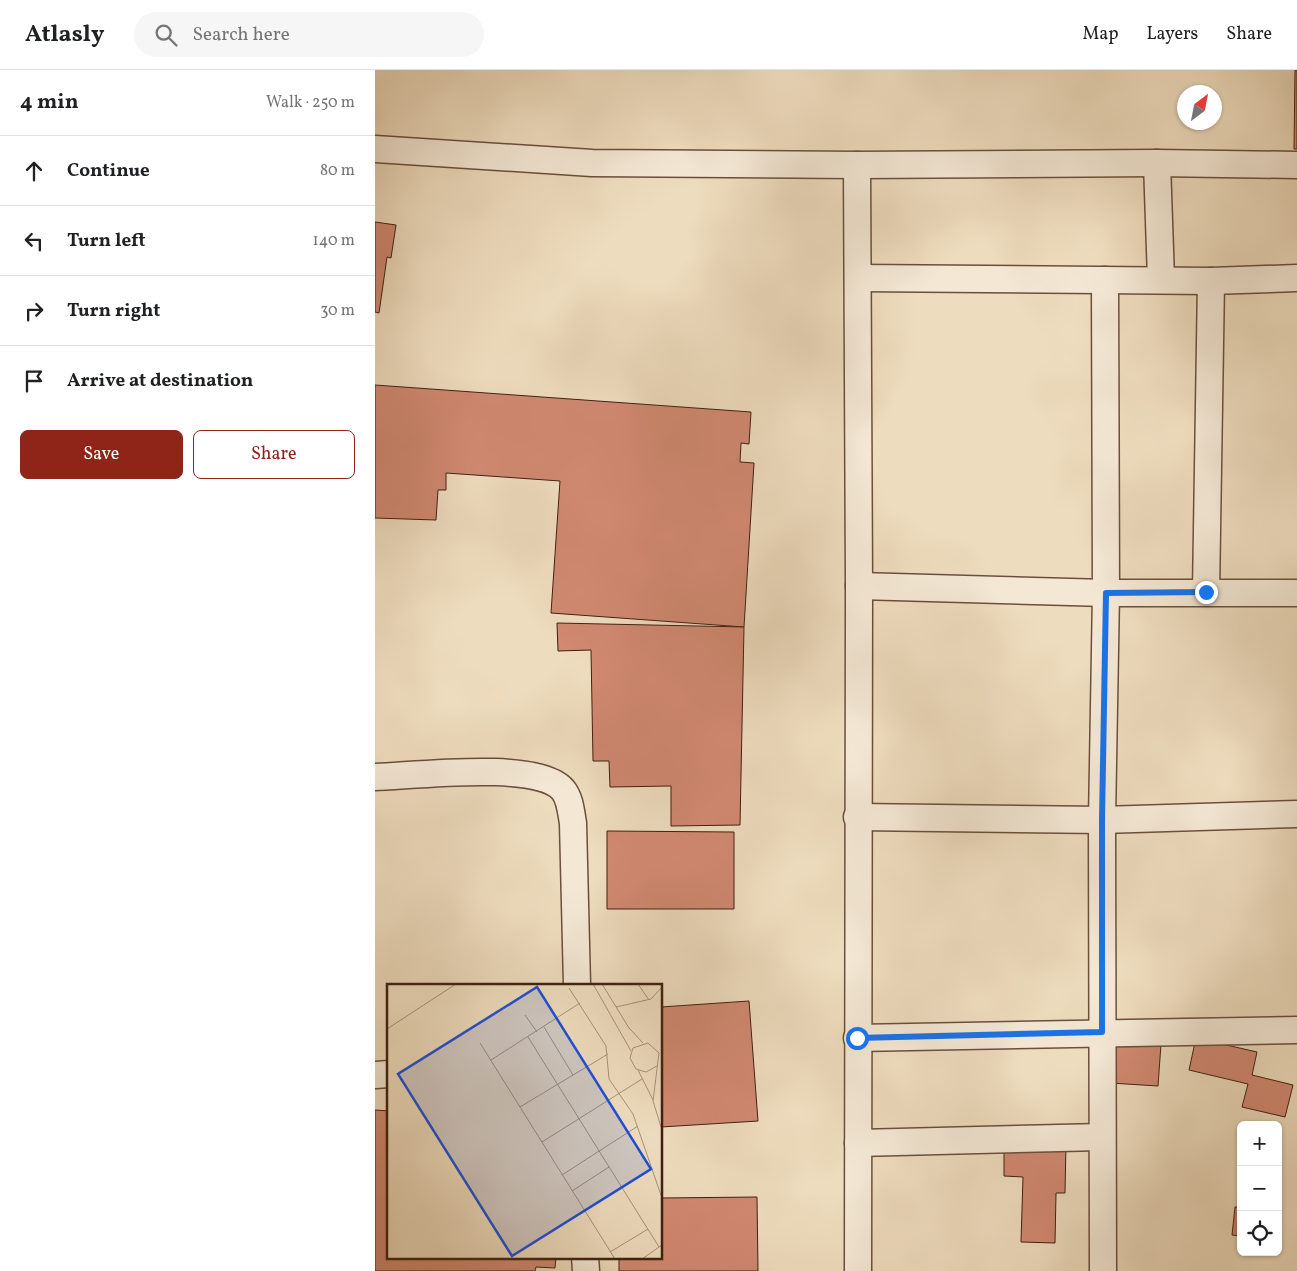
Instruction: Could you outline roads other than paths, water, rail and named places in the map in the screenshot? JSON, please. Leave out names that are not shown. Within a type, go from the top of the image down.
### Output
[{"type":"street","points":[[375,149],[593,163],[857,165],[1157,163],[1297,165]]},
{"type":"street","points":[[1157,163],[1161,279]]},
{"type":"street","points":[[857,165],[859,586],[857,1271]]},
{"type":"street","points":[[858,278],[1161,279],[1211,281],[1297,278]]},
{"type":"street","points":[[1103,1271],[1102,820],[1106,593],[1105,280]]},
{"type":"street","points":[[1206,592],[1211,281]]},
{"type":"street","points":[[859,586],[1106,593],[1297,593]]},
{"type":"street","points":[[375,777],[490,772],[525,774],[541,776],[563,790],[568,800],[573,823],[577,984]]},
{"type":"street","points":[[857,816],[1102,820],[1297,814]]},
{"type":"street","points":[[857,1038],[1102,1032],[1297,1030]]},
{"type":"street","points":[[857,1143],[1102,1137]]},
{"type":"street","points":[[585,1258],[585,1271]]}]
